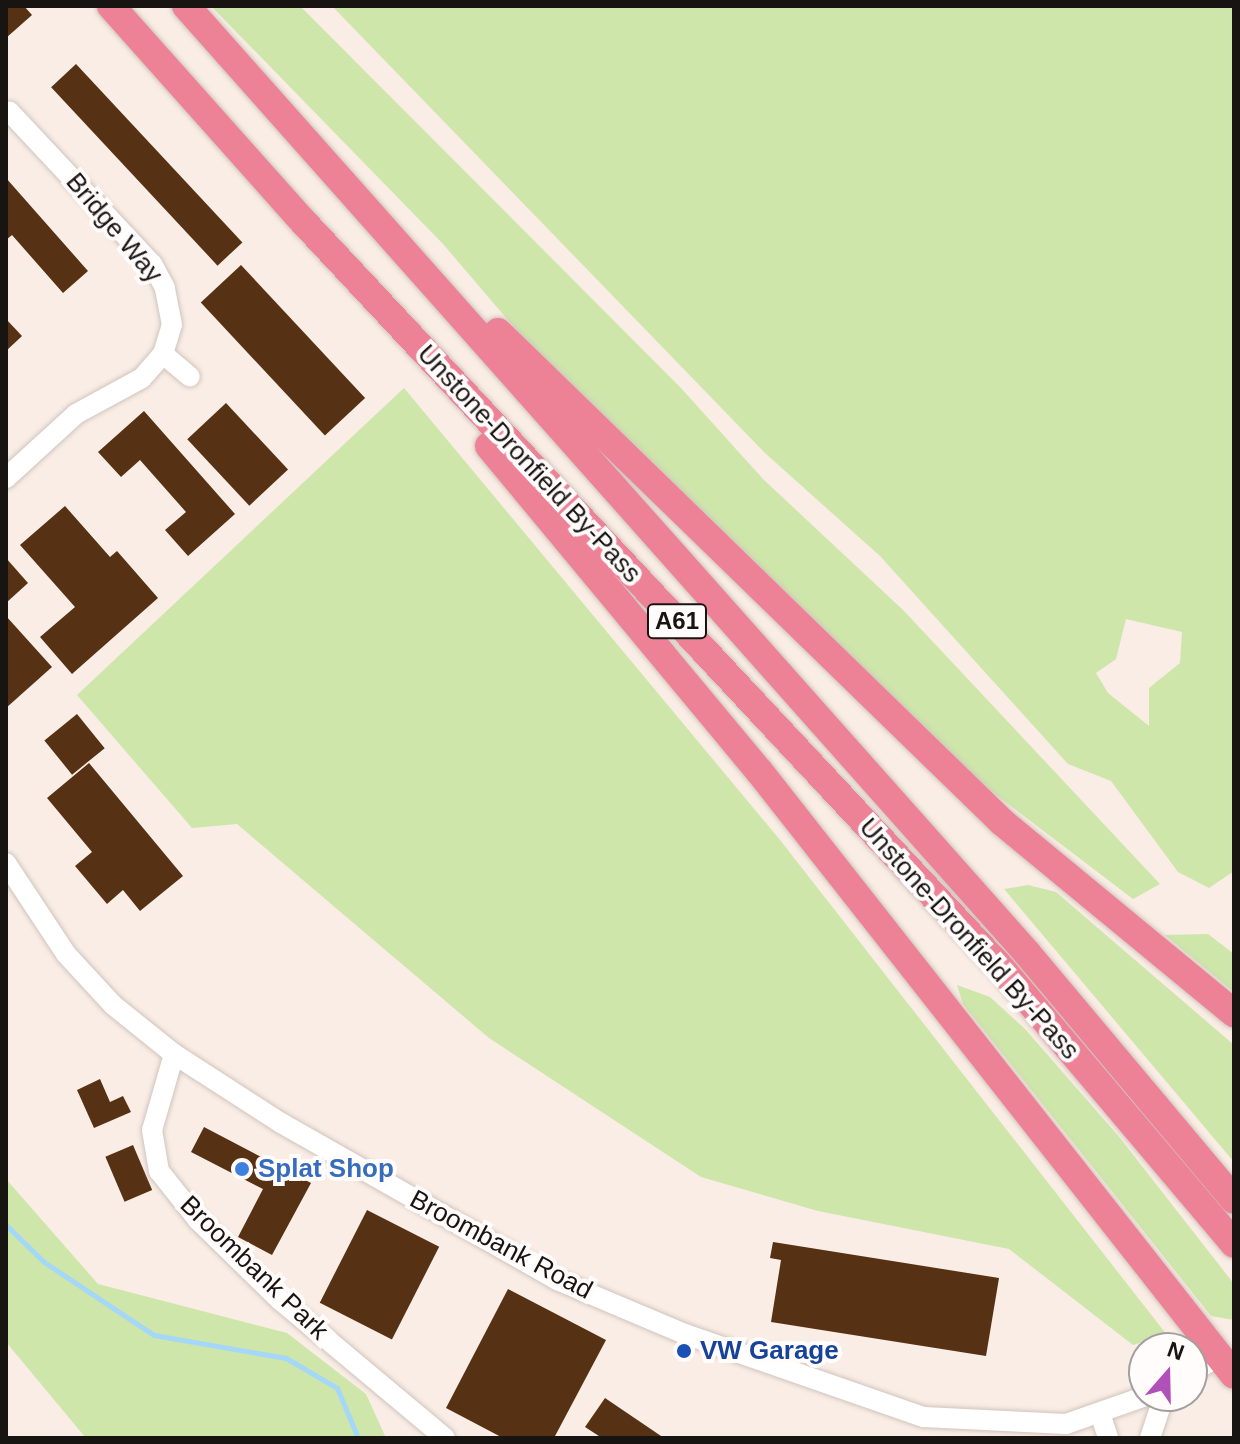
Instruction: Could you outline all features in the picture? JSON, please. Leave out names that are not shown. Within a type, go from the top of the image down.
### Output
[{"type":"highway","name":"Unstone-Dronfield By-Pass","points":[[111,6],[299,217],[1001,968],[1234,1244]]},
{"type":"highway","name":"Unstone-Dronfield By-Pass","points":[[186,6],[1027,953],[1234,1200]]},
{"type":"highway","name":"A61","points":[[299,217],[759,771],[1226,1366]]},
{"type":"highway","name":"A61","points":[[388,231],[533,364],[1002,822],[1234,1013]]},
{"type":"street","name":"Bridge Way","points":[[9,111],[152,264],[172,325],[163,354]]},
{"type":"street","points":[[6,478],[76,414],[142,378],[163,354],[190,377]]},
{"type":"street","name":"Broombank Road","points":[[6,863],[66,954],[113,1005],[174,1054],[281,1123],[557,1280],[685,1334],[924,1417],[1024,1427],[1101,1416],[1128,1404]]},
{"type":"street","name":"Broombank Park","points":[[174,1054],[152,1130],[159,1171],[198,1220],[280,1300],[445,1438]]},
{"type":"street","points":[[1150,1438],[1159,1412]]},
{"type":"street","points":[[1101,1416],[1108,1438]]},
{"type":"green space","points":[[211,6],[300,6],[680,387],[763,479],[903,610],[1160,884],[1133,899],[974,778],[531,347],[443,244]]},
{"type":"green space","points":[[332,6],[1234,6],[1234,871],[1209,888],[1178,872],[1111,781],[1068,764],[880,556],[765,453]],"holes":[[[1126,619],[1182,632],[1180,663],[1149,688],[1149,726],[1108,693],[1096,673],[1116,659]]]},
{"type":"green space","points":[[404,388],[780,840],[1165,1332],[1128,1332],[1128,1341],[1009,1249],[818,1211],[701,1177],[489,1038],[237,824],[192,828],[77,695]]},
{"type":"green space","points":[[1028,885],[1056,892],[1234,1045],[1234,1162],[1004,889]]},
{"type":"green space","points":[[1208,934],[1234,954],[1234,992],[1165,935]]},
{"type":"green space","points":[[957,985],[990,997],[1025,1029],[1120,1138],[1234,1284],[1234,1320],[1211,1316],[963,1004]]},
{"type":"green space","points":[[6,1179],[98,1284],[287,1333],[366,1394],[386,1438],[85,1437],[6,1342]]},
{"type":"building","points":[[6,6],[24,6],[32,15],[6,38]]},
{"type":"building","points":[[76,64],[242,242],[218,266],[51,87]]},
{"type":"building","points":[[6,178],[88,271],[63,293],[12,235],[6,240]]},
{"type":"building","points":[[241,265],[365,398],[325,436],[201,303]]},
{"type":"building","points":[[6,319],[22,336],[6,351]]},
{"type":"building","points":[[226,403],[288,470],[249,506],[187,439]]},
{"type":"building","points":[[144,411],[235,514],[188,556],[165,530],[186,512],[140,460],[121,477],[98,452]]},
{"type":"building","points":[[65,506],[110,557],[117,551],[158,598],[72,674],[40,637],[75,607],[20,545]]},
{"type":"building","points":[[6,558],[28,583],[6,603]]},
{"type":"building","points":[[6,616],[52,667],[6,708]]},
{"type":"building","points":[[77,714],[105,748],[72,775],[44,740]]},
{"type":"building","points":[[89,763],[183,876],[140,911],[123,890],[107,904],[75,866],[92,852],[47,798]]},
{"type":"building","points":[[100,1079],[110,1102],[123,1096],[131,1112],[94,1128],[77,1090]]},
{"type":"building","points":[[204,1127],[311,1183],[272,1255],[238,1237],[263,1189],[191,1152]]},
{"type":"building","points":[[133,1145],[152,1190],[125,1202],[105,1157]]},
{"type":"building","points":[[367,1210],[439,1247],[392,1339],[320,1303]]},
{"type":"building","points":[[773,1242],[999,1278],[986,1356],[771,1322],[781,1260],[770,1258]]},
{"type":"building","points":[[508,1289],[606,1340],[554,1438],[503,1438],[446,1408]]},
{"type":"building","points":[[605,1398],[664,1438],[602,1438],[585,1427]]},
{"type":"waterway","points":[[6,1225],[44,1262],[154,1335],[286,1358],[337,1388],[358,1438]]},
{"type":"place","name":"Splat Shop","points":[[242,1169]]},
{"type":"place","name":"VW Garage","points":[[684,1351]]}]
